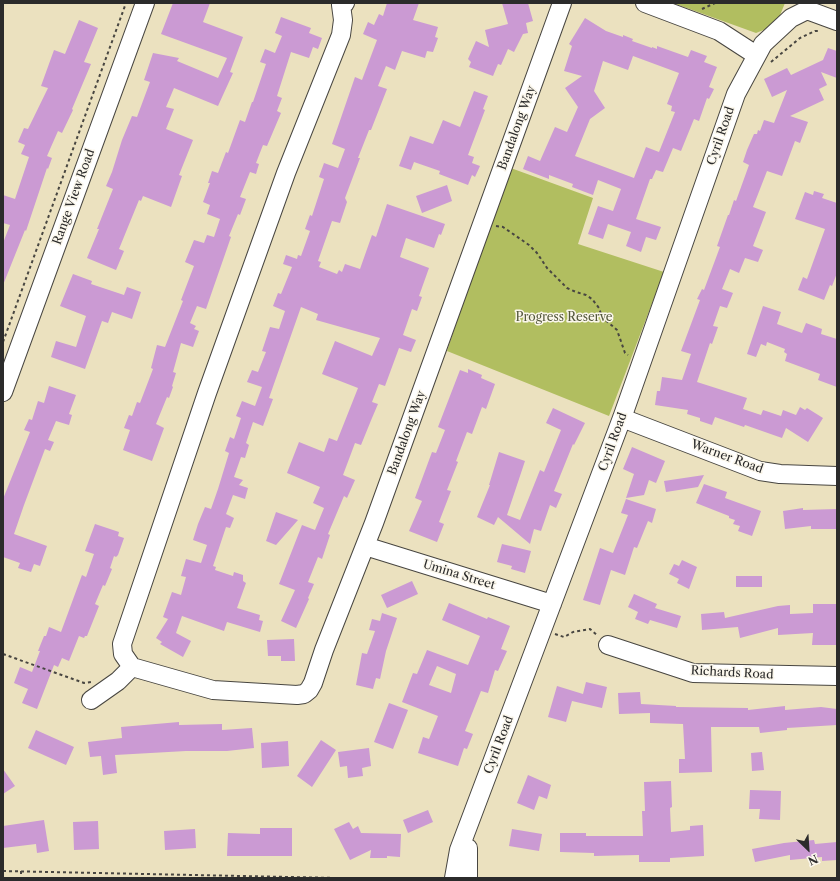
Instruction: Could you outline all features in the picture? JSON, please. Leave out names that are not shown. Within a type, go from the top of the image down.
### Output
[{"type":"street","name":"Range View Road","points":[[3,392],[145,3]]},
{"type":"street","name":"Bandalong Way","points":[[132,667],[213,690],[298,695],[304,694],[309,690],[365,546],[562,3]]},
{"type":"street","points":[[645,3],[719,30],[756,56]]},
{"type":"street","points":[[91,700],[118,681],[132,667],[123,654],[122,644],[207,393],[286,173],[341,35],[343,20],[337,4]]},
{"type":"street","points":[[808,6],[837,21]]},
{"type":"street","name":"Cyril Road","points":[[454,878],[459,850],[622,418],[736,94],[763,44],[791,18],[808,6]]},
{"type":"street","name":"Warner Road","points":[[622,418],[760,470],[780,474],[837,476]]},
{"type":"street","name":"Umina Street","points":[[365,546],[552,604]]},
{"type":"street","name":"Richards Road","points":[[608,645],[693,673],[837,676]]},
{"type":"street","name":"Cyril Road","points":[[468,827],[468,878]]},
{"type":"path","points":[[3,342],[126,3]]},
{"type":"path","points":[[484,221],[494,226],[503,227],[529,245],[537,253],[547,268],[567,288],[586,295],[592,299],[599,308],[602,317],[617,330],[625,353],[642,362]]},
{"type":"path","points":[[542,631],[564,637],[573,632],[590,629],[608,645]]},
{"type":"path","points":[[3,654],[84,683],[110,679],[118,681]]},
{"type":"path","points":[[3,871],[336,878]]},
{"type":"path","points":[[21,871],[21,878]]},
{"type":"green space","points":[[673,3],[785,3],[776,25],[756,33]]},
{"type":"green space","name":"Progress Reserve","points":[[508,167],[593,198],[578,244],[664,272],[609,416],[447,351]]},
{"type":"building","points":[[173,3],[210,3],[203,22],[243,37],[230,72],[233,73],[218,106],[174,88],[166,107],[174,109],[166,129],[193,140],[179,175],[182,176],[171,207],[143,196],[141,201],[139,200],[119,249],[124,251],[116,270],[87,258],[113,189],[106,186],[122,140],[132,116],[137,117],[150,82],[144,80],[153,53],[179,58],[177,61],[218,78],[227,58],[161,34]]},
{"type":"building","points":[[387,3],[419,3],[413,20],[438,27],[435,37],[438,38],[433,52],[427,51],[425,58],[402,51],[395,70],[386,66],[378,86],[387,89],[358,158],[360,158],[345,198],[347,202],[340,223],[332,221],[318,261],[321,262],[319,267],[337,274],[339,270],[342,272],[345,264],[360,269],[372,235],[376,237],[387,204],[445,224],[441,235],[439,234],[434,248],[406,238],[400,257],[429,268],[419,296],[422,297],[417,311],[412,309],[403,335],[416,340],[411,352],[399,348],[385,386],[379,384],[372,402],[378,404],[361,445],[355,443],[343,475],[355,480],[347,498],[344,496],[328,534],[330,535],[322,559],[318,557],[308,582],[314,584],[296,628],[281,621],[295,590],[279,584],[302,525],[315,530],[324,508],[313,503],[320,487],[287,473],[299,442],[324,452],[329,438],[337,441],[358,388],[322,374],[335,341],[372,356],[380,338],[316,320],[318,314],[301,307],[269,398],[273,399],[263,426],[253,422],[246,443],[249,445],[245,458],[241,457],[234,477],[243,480],[239,485],[248,488],[245,499],[233,495],[226,514],[234,518],[230,528],[226,527],[213,566],[216,567],[215,570],[233,576],[234,572],[243,575],[243,581],[246,583],[237,608],[260,615],[259,620],[263,621],[260,632],[227,622],[224,631],[182,616],[176,633],[191,641],[183,657],[160,644],[162,642],[156,638],[168,619],[163,617],[172,592],[181,595],[186,577],[181,576],[186,559],[201,563],[207,545],[193,540],[198,524],[205,507],[211,509],[229,453],[225,451],[230,437],[234,439],[241,418],[236,416],[242,401],[255,406],[262,387],[247,382],[252,370],[258,372],[266,352],[262,351],[270,327],[279,329],[285,311],[273,306],[278,293],[281,294],[292,267],[283,264],[286,255],[297,259],[298,255],[301,256],[310,231],[305,229],[310,215],[312,216],[324,179],[319,177],[324,163],[338,168],[345,149],[332,144],[355,77],[362,80],[377,40],[363,34],[368,22],[374,25],[379,14],[383,16]]},
{"type":"building","points":[[502,3],[528,3],[533,21],[526,23],[528,33],[523,34],[514,52],[508,49],[501,65],[498,64],[493,76],[469,67],[471,62],[468,59],[476,41],[489,47],[485,30],[508,24]]},
{"type":"building","points":[[281,17],[311,28],[309,33],[322,38],[318,49],[313,47],[309,58],[291,52],[277,96],[282,98],[277,111],[281,113],[267,146],[263,145],[256,163],[259,164],[256,174],[250,172],[240,197],[246,199],[240,215],[238,214],[229,236],[231,237],[206,309],[197,306],[190,323],[196,326],[194,329],[199,331],[193,347],[181,343],[173,372],[176,373],[173,387],[169,398],[167,397],[156,424],[164,428],[152,461],[123,450],[130,430],[124,428],[129,415],[132,416],[137,402],[140,403],[153,369],[151,368],[157,345],[165,347],[183,301],[181,300],[194,266],[185,262],[194,240],[204,243],[207,235],[214,237],[220,219],[207,214],[210,205],[203,202],[210,183],[208,183],[212,171],[218,173],[226,152],[228,153],[240,120],[245,122],[266,64],[260,62],[265,49],[275,53],[282,36],[275,33]]},
{"type":"building","points":[[585,18],[606,31],[623,37],[623,35],[633,39],[632,41],[652,48],[657,49],[657,46],[688,57],[691,50],[707,56],[704,62],[717,67],[709,87],[714,89],[709,99],[707,98],[699,121],[694,119],[681,151],[673,148],[663,172],[656,170],[652,179],[650,179],[636,219],[661,227],[656,240],[646,237],[641,252],[626,246],[631,232],[608,224],[603,239],[588,234],[598,206],[613,211],[621,189],[598,180],[593,195],[572,187],[573,184],[549,175],[549,179],[523,169],[528,156],[540,161],[555,127],[567,132],[578,107],[565,88],[582,76],[564,71],[572,46],[569,44]],"holes":[[[633,56],[679,73],[667,104],[672,106],[671,111],[675,112],[659,152],[646,147],[634,178],[575,156],[590,119],[605,108],[594,91],[603,61],[628,70]]]},
{"type":"building","points":[[79,20],[98,28],[84,62],[91,64],[72,109],[73,110],[62,133],[58,131],[47,156],[52,158],[48,169],[47,168],[26,231],[25,230],[3,285],[3,243],[10,225],[3,223],[3,195],[15,199],[29,157],[21,154],[25,145],[18,142],[24,128],[28,129],[48,88],[41,86],[54,50],[65,54]]},
{"type":"building","points":[[828,48],[837,51],[837,78],[821,72],[827,85],[819,89],[824,100],[790,116],[808,122],[800,143],[795,141],[782,176],[767,171],[753,207],[766,212],[753,246],[763,250],[758,262],[745,258],[739,273],[730,269],[722,289],[733,293],[727,308],[720,306],[713,326],[718,327],[712,344],[710,343],[697,382],[747,398],[743,409],[761,415],[763,410],[781,416],[783,410],[796,415],[800,407],[805,410],[807,408],[823,418],[808,442],[786,428],[782,438],[745,425],[744,427],[715,417],[712,425],[700,421],[700,418],[687,414],[688,410],[655,405],[657,391],[660,391],[662,377],[682,380],[691,354],[681,351],[700,300],[697,299],[702,289],[704,290],[720,247],[717,246],[728,215],[734,200],[736,201],[749,165],[743,162],[747,150],[754,134],[757,134],[758,130],[760,131],[764,120],[774,123],[787,90],[772,97],[764,79],[787,68],[791,75],[823,60]]},
{"type":"building","points":[[474,91],[488,96],[483,109],[485,110],[468,155],[474,157],[472,163],[480,166],[475,177],[472,175],[468,185],[439,174],[440,171],[414,162],[411,170],[399,166],[410,136],[433,144],[443,120],[460,127]]},
{"type":"building","points":[[447,185],[452,201],[422,213],[416,196]]},
{"type":"building","points":[[814,191],[824,194],[822,198],[837,203],[837,273],[824,300],[798,290],[803,277],[807,279],[825,229],[795,219],[805,192],[813,195]]},
{"type":"building","points":[[73,274],[92,281],[91,284],[124,295],[127,287],[141,292],[132,319],[112,312],[108,323],[102,321],[85,369],[51,357],[56,341],[76,347],[86,316],[60,306]]},
{"type":"building","points":[[763,306],[781,312],[777,324],[802,333],[806,323],[822,329],[821,334],[837,339],[837,387],[818,380],[820,374],[785,361],[787,354],[784,352],[785,349],[767,342],[766,346],[761,344],[756,357],[747,354]]},
{"type":"building","points":[[468,369],[482,375],[481,378],[495,384],[486,409],[482,407],[472,434],[467,432],[456,461],[458,462],[447,490],[451,491],[439,522],[444,524],[437,542],[409,531],[422,501],[415,498],[432,452],[436,453],[445,430],[438,427],[460,370],[468,373]]},
{"type":"building","points":[[49,386],[76,395],[69,414],[72,415],[69,425],[56,421],[48,440],[54,442],[50,451],[45,449],[14,534],[47,546],[40,566],[34,564],[31,572],[18,568],[20,563],[3,557],[3,499],[30,432],[24,430],[29,419],[32,420],[38,401],[44,403]]},
{"type":"building","points":[[553,408],[585,423],[574,445],[573,444],[554,491],[562,494],[556,508],[550,505],[541,531],[534,529],[530,544],[498,517],[494,525],[477,517],[490,485],[499,452],[525,461],[507,515],[520,520],[540,470],[544,472],[561,430],[546,423]]},
{"type":"building","points":[[632,447],[665,461],[656,483],[649,480],[644,495],[626,498],[634,474],[623,469]]},
{"type":"building","points":[[704,475],[698,487],[666,492],[664,481]]},
{"type":"building","points":[[704,484],[727,492],[725,498],[761,511],[752,536],[738,531],[740,526],[733,524],[735,520],[729,518],[729,516],[696,503]]},
{"type":"building","points":[[626,499],[656,509],[652,523],[648,521],[637,548],[634,547],[625,575],[611,570],[600,605],[583,600],[600,548],[613,553],[628,515],[621,513]]},
{"type":"building","points":[[803,508],[803,510],[837,509],[837,529],[811,529],[811,526],[785,529],[783,511]]},
{"type":"building","points":[[276,512],[298,520],[276,545],[266,541]]},
{"type":"building","points":[[95,524],[119,532],[118,536],[124,538],[118,555],[116,557],[114,556],[110,568],[112,569],[105,586],[103,585],[95,604],[99,606],[87,636],[84,638],[79,636],[69,661],[62,658],[58,667],[54,665],[37,709],[22,703],[28,689],[14,683],[20,667],[32,672],[40,651],[38,651],[49,627],[61,632],[82,575],[86,577],[94,554],[85,551]]},
{"type":"building","points":[[502,544],[531,551],[525,573],[511,569],[512,566],[497,562]]},
{"type":"building","points":[[682,560],[697,567],[689,589],[677,583],[679,579],[669,574],[674,564],[679,566]]},
{"type":"building","points":[[736,576],[762,576],[762,587],[736,587]]},
{"type":"building","points":[[412,581],[418,594],[387,608],[381,595]]},
{"type":"building","points":[[634,594],[657,604],[655,608],[681,616],[677,628],[650,620],[648,624],[635,619],[638,612],[628,607]]},
{"type":"building","points":[[449,603],[487,619],[488,617],[510,626],[501,649],[507,651],[498,671],[495,670],[488,693],[481,691],[465,731],[473,734],[467,749],[464,748],[458,766],[418,753],[423,737],[429,739],[438,716],[402,702],[413,673],[417,674],[427,650],[468,665],[480,636],[442,620]],"holes":[[[437,666],[456,674],[451,693],[429,685]]]},
{"type":"building","points":[[813,604],[837,604],[837,645],[812,645],[813,633],[778,635],[778,628],[740,638],[738,627],[702,630],[701,614],[724,612],[725,618],[778,606],[790,605],[790,614],[813,613]]},
{"type":"building","points":[[382,613],[397,618],[386,651],[380,679],[376,678],[373,689],[356,685],[362,653],[367,654],[375,631],[369,630],[372,619],[380,621]]},
{"type":"building","points":[[294,639],[295,661],[281,661],[281,656],[268,656],[267,640]]},
{"type":"building","points":[[586,682],[607,687],[602,708],[572,701],[566,722],[548,717],[557,686],[583,694]]},
{"type":"building","points":[[640,692],[641,704],[676,707],[748,708],[748,710],[785,706],[785,710],[821,707],[837,709],[837,725],[787,728],[787,730],[760,733],[759,727],[711,727],[712,772],[679,773],[679,759],[685,759],[683,724],[650,723],[650,713],[619,714],[618,693]]},
{"type":"building","points":[[389,703],[408,710],[393,749],[374,742]]},
{"type":"building","points":[[179,722],[179,725],[222,724],[222,730],[252,728],[254,748],[227,751],[186,751],[115,755],[117,773],[103,775],[101,756],[90,757],[88,742],[122,738],[121,727]]},
{"type":"building","points":[[36,730],[74,747],[66,765],[28,748]]},
{"type":"building","points":[[321,740],[336,750],[312,787],[297,776]]},
{"type":"building","points":[[288,741],[289,766],[262,768],[261,743]]},
{"type":"building","points":[[369,748],[371,766],[362,768],[363,776],[348,778],[347,766],[340,767],[338,752]]},
{"type":"building","points":[[762,752],[764,770],[752,771],[751,753]]},
{"type":"building","points":[[3,769],[15,786],[3,794]]},
{"type":"building","points":[[528,775],[551,785],[547,799],[539,796],[534,810],[517,803]]},
{"type":"building","points":[[671,781],[671,832],[690,830],[690,826],[703,825],[704,856],[670,858],[670,862],[639,862],[639,855],[594,856],[594,853],[560,852],[560,833],[586,833],[586,836],[643,836],[642,811],[645,811],[644,782]]},
{"type":"building","points":[[750,790],[781,791],[780,820],[759,819],[760,809],[749,809]]},
{"type":"building","points":[[428,810],[433,822],[408,833],[403,820]]},
{"type":"building","points":[[44,820],[49,851],[37,853],[36,844],[3,848],[3,826]]},
{"type":"building","points":[[98,821],[99,849],[74,850],[73,822]]},
{"type":"building","points":[[349,822],[353,829],[358,826],[361,833],[401,834],[400,857],[387,856],[387,858],[370,858],[371,850],[350,860],[334,829]]},
{"type":"building","points":[[260,828],[292,828],[292,856],[227,856],[228,833],[260,834]]},
{"type":"building","points":[[195,829],[196,848],[165,850],[164,831]]},
{"type":"building","points":[[512,829],[542,834],[539,851],[509,846]]},
{"type":"building","points":[[814,840],[815,844],[837,842],[837,860],[822,861],[822,857],[790,860],[790,855],[755,862],[752,849],[784,843]]}]
